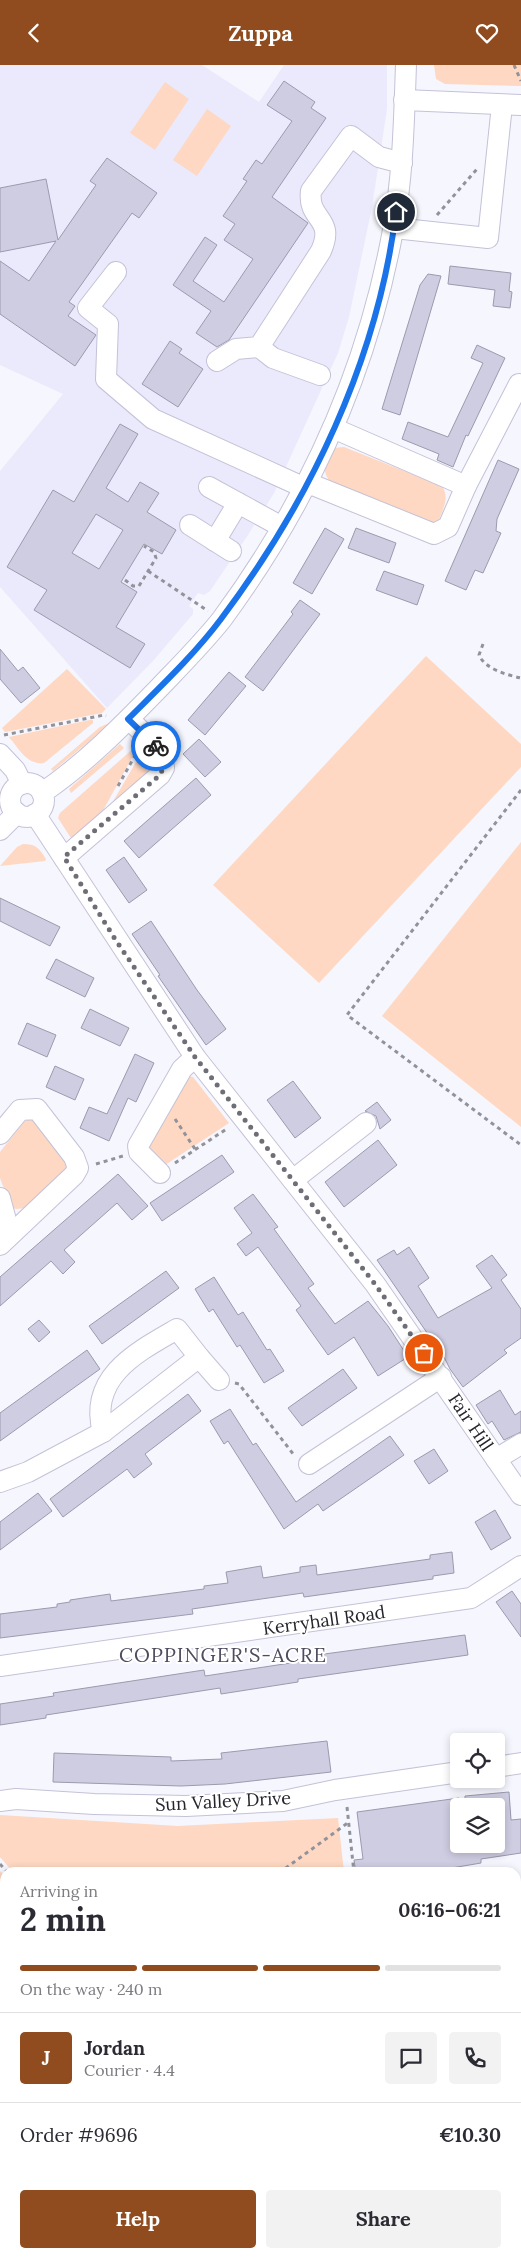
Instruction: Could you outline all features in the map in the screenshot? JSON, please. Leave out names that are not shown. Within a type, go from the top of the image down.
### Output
[{"type":"street","points":[[42,793],[56,783],[128,719],[221,620],[307,486],[357,371],[379,300],[394,229],[402,163],[406,65]]},
{"type":"street","points":[[394,229],[488,237],[511,105],[404,100]]},
{"type":"street","points":[[259,347],[321,251],[326,238],[326,228],[314,213],[310,200],[311,191],[350,136],[379,157],[402,163]]},
{"type":"street","points":[[116,271],[88,308],[108,324],[106,379],[154,419],[307,486],[434,534],[448,527],[466,486],[519,384]]},
{"type":"street","points":[[217,361],[236,349],[259,347],[274,358],[320,375]]},
{"type":"street","points":[[333,428],[466,486]]},
{"type":"street","points":[[209,487],[282,527]]},
{"type":"street","points":[[190,525],[223,546],[238,503]]},
{"type":"street","points":[[64,857],[160,775],[164,768],[163,761],[155,746],[128,719]]},
{"type":"street","points":[[2,744],[22,784]]},
{"type":"street","points":[[0,830],[26,814],[44,802],[42,793],[31,784],[22,784],[11,795],[11,805],[26,814]]},
{"type":"street","name":"Fair Hill","points":[[26,814],[64,857],[115,939],[195,1057],[375,1284],[521,1495]]},
{"type":"street","points":[[160,1173],[139,1152],[138,1146],[182,1069],[195,1057]]},
{"type":"street","points":[[0,1134],[20,1110],[37,1109],[74,1157],[78,1168],[74,1175],[5,1240]]},
{"type":"street","points":[[293,1180],[366,1123]]},
{"type":"street","points":[[0,1198],[5,1240]]},
{"type":"street","points":[[103,1432],[98,1415],[112,1377],[124,1363],[177,1329],[220,1380]]},
{"type":"street","points":[[0,1482],[28,1472],[103,1432],[199,1357]]},
{"type":"street","points":[[309,1464],[441,1377]]},
{"type":"street","points":[[496,1459],[521,1444]]},
{"type":"street","name":"Kerryhall Road","points":[[0,1666],[470,1598],[521,1566]]},
{"type":"street","points":[[505,1766],[521,1763]]},
{"type":"street","name":"Sun Valley Drive","points":[[5,1797],[94,1804],[186,1806],[283,1801],[335,1790],[450,1773]]},
{"type":"path","points":[[514,65],[520,74],[521,81]]},
{"type":"path","points":[[423,231],[479,167]]},
{"type":"path","points":[[125,580],[139,586],[156,558],[154,552],[144,546]]},
{"type":"path","points":[[148,571],[221,620]]},
{"type":"path","points":[[483,644],[479,655],[482,661],[494,669],[521,678]]},
{"type":"path","points":[[2,744],[104,715]]},
{"type":"path","points":[[116,789],[147,737]]},
{"type":"path","points":[[521,790],[347,1015],[521,1145]]},
{"type":"path","points":[[163,1102],[195,1149]]},
{"type":"path","points":[[160,1173],[244,1117]]},
{"type":"path","points":[[78,1168],[139,1152]]},
{"type":"path","points":[[248,1395],[292,1454],[309,1464]]},
{"type":"path","points":[[335,1790],[338,1808],[347,1807],[353,1867]]},
{"type":"path","points":[[287,1867],[349,1822]]},
{"type":"shaded area","points":[[0,65],[202,65],[259,102],[284,65],[387,65],[387,109],[372,207],[349,317],[338,353],[274,493],[248,535],[210,591],[204,595],[198,593],[189,606],[193,609],[193,614],[153,661],[107,708],[0,587],[0,471],[63,394],[0,365]]},
{"type":"shaded area","points":[[434,65],[521,65],[521,86],[445,84],[436,79]]},
{"type":"shaded area","points":[[165,82],[189,99],[155,150],[130,133]]},
{"type":"shaded area","points":[[207,109],[231,126],[197,176],[173,160]]},
{"type":"shaded area","points":[[344,447],[442,486],[446,499],[438,522],[424,524],[332,484],[326,474],[325,466],[334,448]]},
{"type":"shaded area","points":[[426,656],[521,744],[521,767],[319,983],[213,885]]},
{"type":"shaded area","points":[[67,669],[106,709],[102,713],[5,732],[2,728]]},
{"type":"shaded area","points":[[93,720],[93,723],[44,763],[28,759],[9,737]]},
{"type":"shaded area","points":[[109,723],[53,771],[51,769],[100,727]]},
{"type":"shaded area","points":[[120,744],[124,748],[71,793],[69,789]]},
{"type":"shaded area","points":[[146,745],[157,764],[101,822]]},
{"type":"shaded area","points":[[134,748],[135,752],[94,827],[79,839],[71,838],[58,818],[60,813]]},
{"type":"shaded area","points":[[521,842],[521,1127],[382,1016]]},
{"type":"shaded area","points":[[23,844],[37,847],[46,859],[45,861],[0,866],[17,847]]},
{"type":"shaded area","points":[[189,1076],[193,1077],[229,1123],[165,1165],[150,1152],[149,1147]]},
{"type":"shaded area","points":[[31,1117],[68,1158],[70,1169],[26,1208],[16,1209],[11,1207],[0,1178],[0,1152],[23,1123]]},
{"type":"shaded area","points":[[0,1815],[178,1826],[338,1818],[343,1867],[9,1867],[0,1857]]},
{"type":"building","points":[[284,81],[315,102],[311,108],[326,118],[272,197],[308,223],[229,340],[217,347],[196,333],[211,311],[173,285],[205,237],[217,245],[193,281],[224,302],[253,259],[224,240],[235,224],[223,216],[247,181],[243,179],[256,160],[262,164],[292,121],[267,105]]},
{"type":"building","points":[[107,158],[157,193],[139,218],[132,213],[69,302],[75,306],[68,316],[96,335],[75,366],[0,314],[0,261],[29,281],[56,241],[0,252],[0,188],[46,179],[58,240],[96,185],[90,181]]},
{"type":"building","points":[[450,266],[511,273],[509,291],[512,292],[510,308],[493,306],[495,290],[448,284]]},
{"type":"building","points":[[428,274],[441,276],[400,415],[382,409],[420,285]]},
{"type":"building","points":[[170,341],[182,349],[179,353],[203,369],[178,407],[142,384]]},
{"type":"building","points":[[477,345],[505,358],[468,436],[466,435],[453,467],[437,460],[439,454],[402,439],[408,422],[448,437],[483,363],[471,358]]},
{"type":"building","points":[[120,424],[138,434],[106,488],[128,502],[140,482],[159,493],[147,512],[176,530],[162,554],[144,544],[121,582],[137,592],[116,627],[145,644],[130,668],[34,610],[47,590],[7,567],[53,490],[74,502]],"holes":[[[96,514],[123,530],[99,569],[72,553]]]},
{"type":"building","points":[[498,460],[519,469],[497,519],[496,531],[501,533],[483,573],[475,570],[466,590],[445,581]]},
{"type":"building","points":[[325,528],[344,539],[312,594],[293,583]]},
{"type":"building","points":[[356,528],[396,543],[389,563],[348,548]]},
{"type":"building","points":[[384,571],[424,585],[417,605],[376,590]]},
{"type":"building","points":[[300,600],[320,614],[263,691],[245,677],[293,614],[291,612]]},
{"type":"building","points":[[0,649],[18,671],[23,667],[40,688],[21,703],[0,679]]},
{"type":"building","points":[[229,672],[246,686],[205,735],[188,720]]},
{"type":"building","points":[[199,739],[221,762],[205,777],[183,754]]},
{"type":"building","points":[[196,778],[211,795],[139,858],[124,841]]},
{"type":"building","points":[[124,857],[147,890],[129,903],[106,870]]},
{"type":"building","points":[[0,898],[60,927],[50,946],[0,921]]},
{"type":"building","points":[[151,921],[197,990],[226,1029],[206,1045],[158,976],[160,975],[132,934]]},
{"type":"building","points":[[56,959],[94,978],[85,997],[46,978]]},
{"type":"building","points":[[90,1009],[129,1028],[120,1046],[81,1028]]},
{"type":"building","points":[[27,1023],[56,1035],[47,1057],[18,1044]]},
{"type":"building","points":[[135,1054],[154,1063],[136,1102],[128,1098],[109,1141],[80,1128],[89,1107],[107,1114]]},
{"type":"building","points":[[55,1066],[84,1079],[75,1100],[46,1087]]},
{"type":"building","points":[[293,1081],[321,1118],[295,1138],[267,1100]]},
{"type":"building","points":[[377,1102],[391,1120],[380,1129],[376,1116],[365,1111]]},
{"type":"building","points":[[378,1140],[397,1165],[344,1207],[325,1182]]},
{"type":"building","points":[[222,1155],[234,1172],[162,1221],[150,1203]]},
{"type":"building","points":[[118,1174],[148,1206],[132,1220],[117,1203],[64,1250],[75,1262],[63,1274],[51,1261],[0,1306],[0,1277]]},
{"type":"building","points":[[253,1194],[278,1227],[274,1229],[314,1284],[308,1288],[335,1324],[368,1301],[388,1326],[408,1357],[378,1376],[354,1337],[328,1355],[296,1310],[301,1306],[258,1247],[246,1256],[237,1244],[252,1233],[234,1208]]},
{"type":"building","points":[[409,1247],[429,1278],[418,1286],[438,1318],[492,1288],[476,1266],[492,1255],[507,1275],[501,1280],[521,1309],[521,1338],[504,1350],[507,1353],[463,1387],[450,1369],[436,1341],[434,1343],[377,1260],[394,1250],[397,1255]]},
{"type":"building","points":[[166,1271],[179,1288],[102,1344],[89,1326]]},
{"type":"building","points":[[214,1277],[238,1315],[243,1312],[267,1350],[270,1349],[284,1371],[264,1383],[240,1345],[237,1347],[213,1309],[209,1312],[195,1289]]},
{"type":"building","points":[[39,1320],[50,1332],[39,1342],[28,1329]]},
{"type":"building","points":[[87,1350],[100,1369],[0,1441],[0,1413]]},
{"type":"building","points":[[343,1369],[357,1388],[302,1426],[288,1408]]},
{"type":"building","points":[[500,1390],[515,1415],[521,1411],[521,1432],[504,1440],[492,1421],[488,1424],[476,1405]]},
{"type":"building","points":[[188,1394],[201,1411],[145,1454],[152,1464],[134,1478],[127,1469],[63,1517],[50,1499]]},
{"type":"building","points":[[230,1409],[253,1445],[256,1443],[296,1502],[390,1436],[404,1455],[323,1511],[318,1504],[284,1529],[228,1441],[224,1444],[210,1421]]},
{"type":"building","points":[[434,1449],[448,1471],[429,1484],[414,1461]]},
{"type":"building","points":[[38,1493],[52,1511],[0,1550],[0,1522]]},
{"type":"building","points":[[495,1510],[511,1538],[491,1550],[475,1522]]},
{"type":"building","points":[[452,1552],[454,1573],[433,1576],[433,1579],[304,1597],[303,1593],[192,1609],[193,1614],[0,1638],[0,1614],[57,1607],[57,1604],[70,1602],[70,1600],[110,1594],[111,1601],[204,1589],[204,1586],[228,1583],[226,1572],[261,1566],[263,1578],[300,1572],[300,1567],[316,1565],[317,1575],[430,1559],[430,1555]]},
{"type":"building","points":[[512,1591],[521,1604],[521,1637],[496,1602]]},
{"type":"building","points":[[465,1635],[468,1655],[298,1679],[298,1682],[221,1694],[220,1688],[46,1715],[46,1718],[0,1725],[0,1704],[54,1696],[53,1693],[204,1670],[205,1676],[317,1659],[317,1655]]},
{"type":"building","points":[[327,1741],[331,1772],[225,1784],[181,1786],[53,1782],[54,1753],[171,1757],[171,1761],[222,1759],[221,1753]]},
{"type":"building","points":[[509,1792],[511,1820],[521,1819],[521,1853],[481,1859],[481,1863],[457,1867],[355,1867],[354,1860],[363,1859],[357,1812],[450,1799],[450,1853],[505,1853],[505,1798],[465,1798],[465,1796]]},
{"type":"way so far","points":[[156,746],[161,754],[164,768],[160,775],[64,857],[115,939],[195,1057],[375,1284],[424,1353]]},
{"type":"district","name":"COPPINGER'S-ACRE","points":[[223,1654]]},
{"type":"route","points":[[156,746],[128,719],[182,664],[221,620],[266,553],[308,483],[357,371],[379,300],[396,212]]}]
